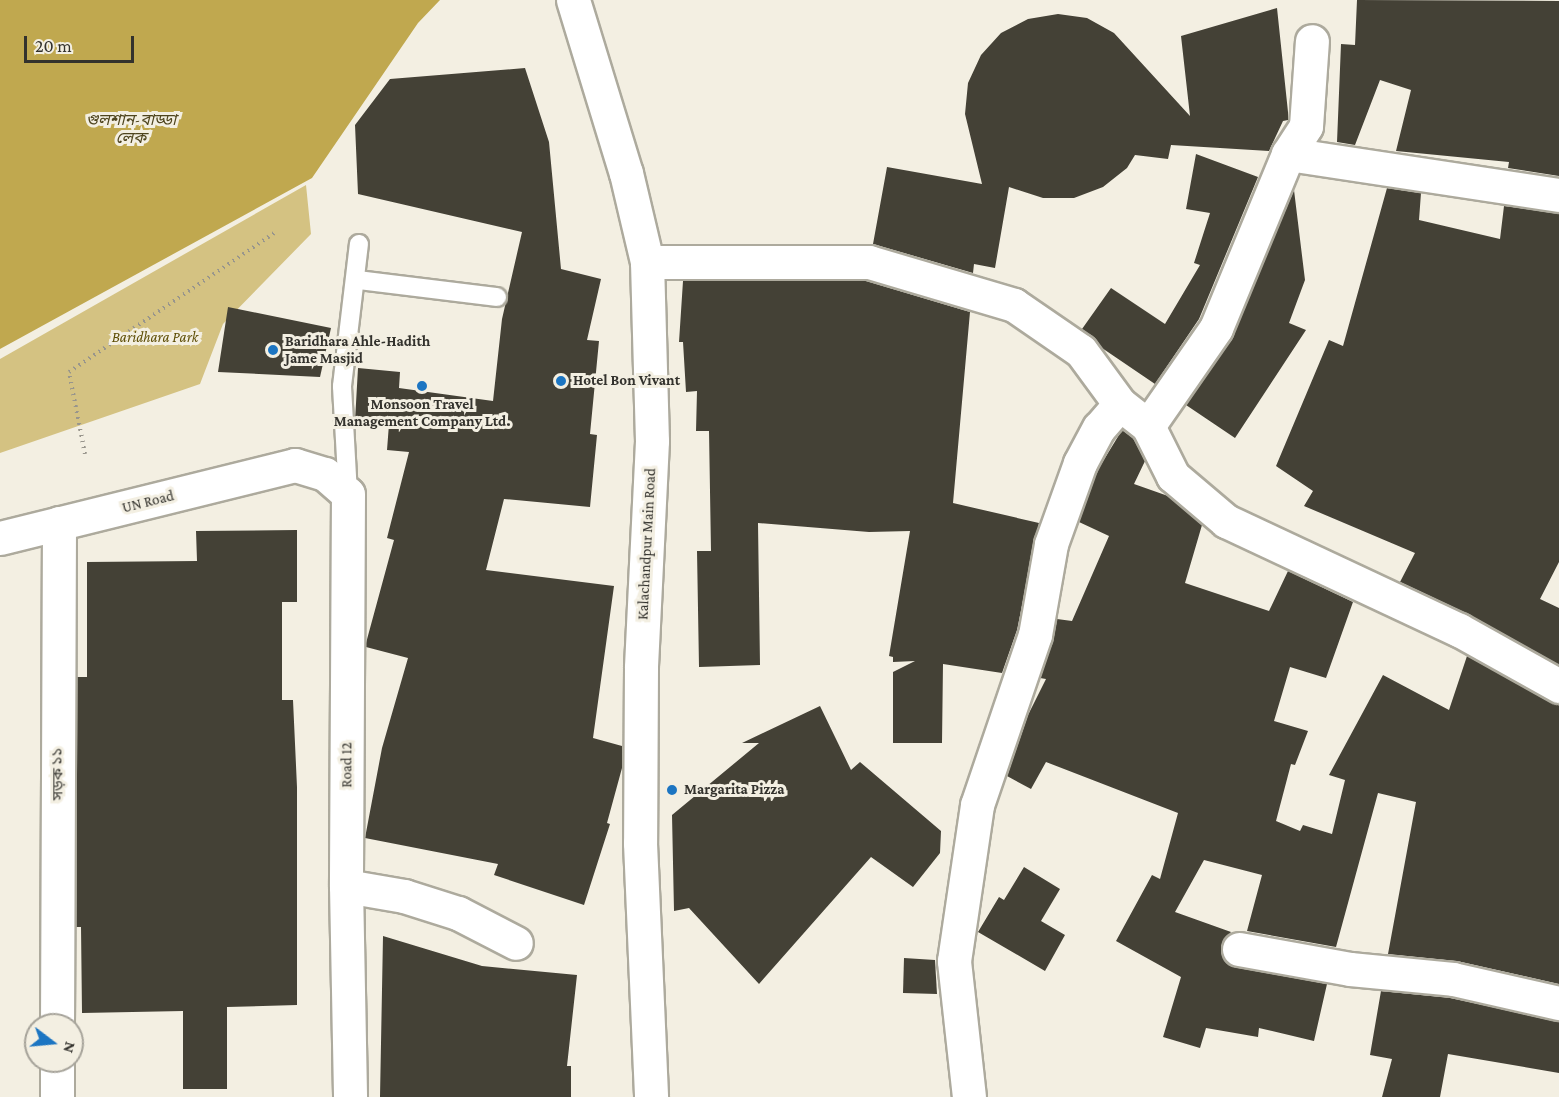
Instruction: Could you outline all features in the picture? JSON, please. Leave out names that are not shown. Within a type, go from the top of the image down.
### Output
[{"type":"street","name":"Kalachandpur Main Road","points":[[573,0],[626,173],[647,262],[652,441],[642,668],[640,843],[651,1097]]},
{"type":"street","points":[[1148,426],[1216,328],[1288,154],[1306,126],[1312,41]]},
{"type":"street","points":[[1288,154],[1559,195]]},
{"type":"street","points":[[647,262],[869,262],[1014,305],[1081,351],[1120,404],[1148,426],[1173,476],[1226,521],[1459,630],[1559,686]]},
{"type":"street","points":[[969,1097],[954,961],[976,805],[1035,635],[1054,534],[1080,463],[1099,428],[1120,404]]},
{"type":"street","name":"UN Road","points":[[0,538],[295,465],[325,474],[348,494]]},
{"type":"street","name":"Road 12","points":[[348,494],[346,886],[350,1097]]},
{"type":"street","name":"সড়ক ১১","points":[[57,1013],[59,523]]},
{"type":"street","points":[[346,886],[404,896],[458,913],[516,943]]},
{"type":"street","points":[[1239,949],[1350,969],[1453,979],[1559,1003]]},
{"type":"street","points":[[57,1073],[57,1097]]},
{"type":"lane","points":[[348,494],[342,386],[358,280],[359,244]]},
{"type":"lane","points":[[358,280],[497,297]]},
{"type":"path","points":[[85,454],[69,372],[277,231]]},
{"type":"green space","name":"Baridhara Park","points":[[306,185],[311,234],[223,324],[200,384],[0,453],[0,359]]},
{"type":"water","name":"গুলশান-বাড্ডা লেক","points":[[0,0],[440,0],[418,23],[312,178],[0,349]]},
{"type":"building","points":[[1357,0],[1559,1],[1559,176],[1508,168],[1509,162],[1396,151],[1411,90],[1380,80],[1355,145],[1337,142],[1341,44],[1355,45]]},
{"type":"building","points":[[1277,8],[1288,120],[1283,121],[1269,151],[1171,145],[1168,159],[1135,155],[1127,168],[1103,187],[1074,198],[1043,198],[1009,187],[995,268],[974,264],[973,273],[873,244],[887,167],[982,184],[965,114],[968,83],[981,55],[1001,33],[1028,19],[1058,14],[1087,18],[1114,33],[1190,116],[1181,36]]},
{"type":"building","points":[[525,68],[549,142],[561,269],[601,279],[587,340],[599,341],[590,434],[597,435],[590,507],[504,499],[486,570],[614,586],[593,738],[622,746],[622,768],[607,823],[610,824],[584,905],[494,875],[498,864],[365,838],[382,748],[408,658],[366,647],[366,643],[394,540],[387,538],[409,452],[387,450],[389,424],[355,421],[358,368],[400,372],[399,388],[493,401],[502,319],[522,232],[358,194],[355,125],[390,79]]},
{"type":"building","points":[[1196,154],[1258,177],[1199,319],[1155,384],[1102,348],[1082,329],[1111,288],[1165,324],[1200,265],[1194,263],[1210,213],[1186,209]]},
{"type":"building","points":[[1387,188],[1421,193],[1419,220],[1500,239],[1504,206],[1559,213],[1559,562],[1540,599],[1559,608],[1559,665],[1468,614],[1400,582],[1415,553],[1304,506],[1313,491],[1276,466],[1329,340],[1343,346]]},
{"type":"building","points":[[1294,190],[1305,280],[1289,323],[1306,330],[1235,438],[1186,405],[1233,335]]},
{"type":"building","points":[[683,281],[866,281],[970,312],[953,503],[1039,523],[1017,630],[1002,673],[943,664],[942,743],[893,743],[893,672],[915,661],[893,662],[893,657],[889,656],[910,531],[869,532],[758,523],[760,665],[699,667],[697,551],[711,551],[709,431],[696,431],[697,391],[686,392],[683,342],[679,342]]},
{"type":"building","name":"Baridhara Ahle-Hadith Jame Masjid","points":[[228,307],[331,328],[320,377],[218,372]]},
{"type":"building","points":[[1122,430],[1133,438],[1145,461],[1134,484],[1168,496],[1202,525],[1185,583],[1269,611],[1288,571],[1353,602],[1326,678],[1290,667],[1274,721],[1308,731],[1295,765],[1291,764],[1276,821],[1300,831],[1303,825],[1332,834],[1345,780],[1329,775],[1383,675],[1449,710],[1467,656],[1559,705],[1559,984],[1457,961],[1388,954],[1416,802],[1378,793],[1336,947],[1247,931],[1262,875],[1204,860],[1175,912],[1231,932],[1221,946],[1227,964],[1327,984],[1314,1041],[1259,1028],[1258,1037],[1206,1028],[1200,1048],[1163,1037],[1181,977],[1116,941],[1152,875],[1160,879],[1178,813],[1046,762],[1031,789],[1007,776],[1028,715],[1046,679],[1040,678],[1057,619],[1072,621],[1109,536],[1079,522],[1097,471]]},
{"type":"building","points":[[297,530],[297,602],[282,602],[282,700],[293,700],[297,787],[297,1005],[227,1007],[227,1089],[183,1089],[183,1011],[82,1013],[81,927],[76,927],[77,677],[87,677],[87,562],[197,561],[196,531]]},
{"type":"building","points":[[820,706],[851,770],[860,762],[941,831],[940,853],[913,887],[871,857],[759,984],[689,908],[674,911],[672,815],[759,743],[742,743]]},
{"type":"building","points":[[1024,867],[1060,889],[1041,921],[1065,935],[1045,971],[978,932],[999,897],[1004,900]]},
{"type":"building","points":[[383,936],[482,966],[577,975],[567,1066],[571,1066],[571,1097],[380,1097]]},
{"type":"building","points":[[904,958],[935,960],[937,994],[903,993]]},
{"type":"building","points":[[1381,991],[1450,998],[1559,1021],[1559,1073],[1448,1054],[1440,1097],[1382,1097],[1392,1059],[1370,1055]]},
{"type":"place","name":"Baridhara Ahle-Hadith Jame Masjid","points":[[273,350]]},
{"type":"place","name":"Hotel Bon Vivant","points":[[561,381]]},
{"type":"place","name":"Monsoon Travel Management Company Ltd.","points":[[422,386]]},
{"type":"place","name":"Margarita Pizza","points":[[672,790]]}]
